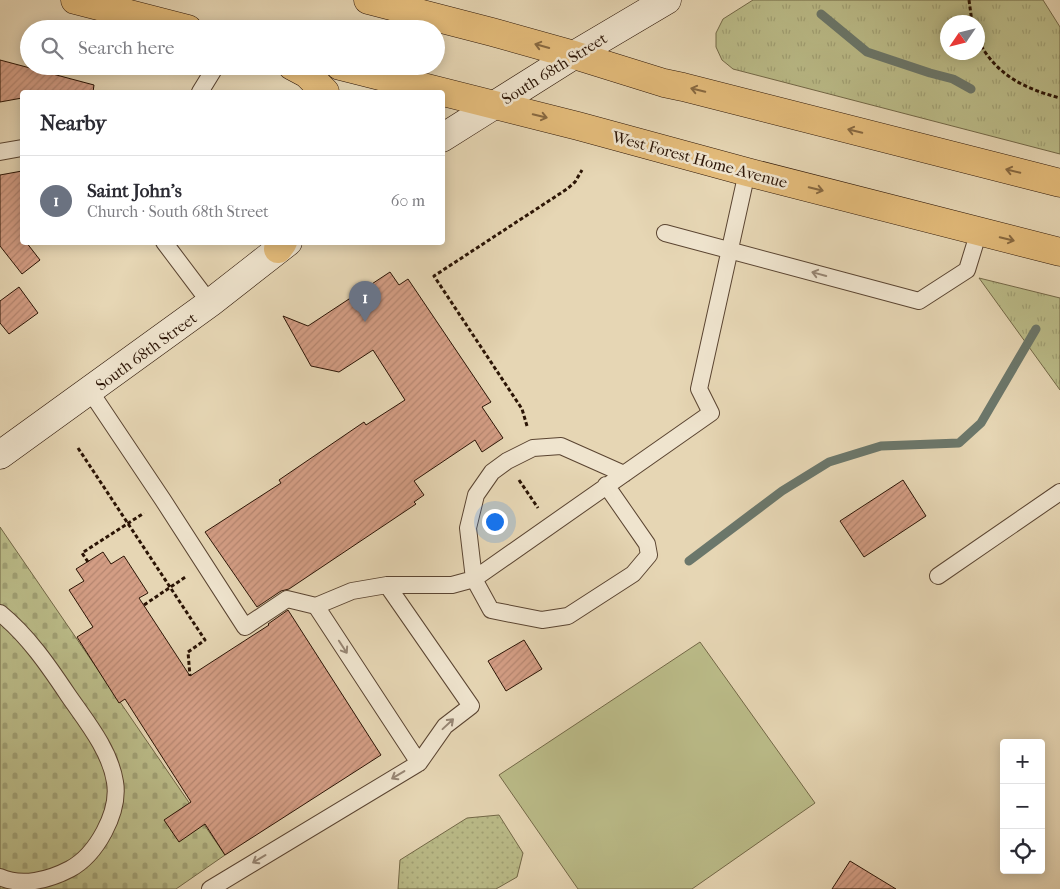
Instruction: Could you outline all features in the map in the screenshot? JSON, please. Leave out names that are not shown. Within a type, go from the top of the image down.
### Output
[{"type":"main road","points":[[75,0],[153,20]]},
{"type":"main road","points":[[368,0],[443,20]]},
{"type":"main road","points":[[445,21],[574,55],[664,83],[683,86],[1060,183]]},
{"type":"main road","points":[[308,75],[323,90]]},
{"type":"main road","name":"West Forest Home Avenue","points":[[376,75],[435,90]]},
{"type":"main road","name":"West Forest Home Avenue","points":[[445,93],[1060,252]]},
{"type":"street","name":"South 68th Street","points":[[445,136],[574,55],[667,0]]},
{"type":"street","name":"South 68th Street","points":[[0,455],[210,304],[283,245]]},
{"type":"lane","points":[[201,90],[210,75]]},
{"type":"lane","points":[[0,152],[20,148]]},
{"type":"lane","points":[[90,391],[164,500],[245,627],[287,599],[316,606],[352,591],[387,584],[452,585],[474,580],[606,485],[711,413],[699,389],[747,172]]},
{"type":"lane","points":[[665,233],[919,301],[967,270],[979,231]]},
{"type":"lane","points":[[166,245],[210,304]]},
{"type":"lane","points":[[606,485],[647,544],[649,556],[633,574],[568,616],[542,620],[492,610],[474,580],[468,528],[476,495],[492,472],[507,461],[534,448],[561,446],[624,474]]},
{"type":"lane","points":[[938,576],[1060,492]]},
{"type":"lane","points":[[210,889],[419,762],[445,726],[471,706],[387,584]]},
{"type":"lane","points":[[316,606],[419,762]]},
{"type":"lane","points":[[0,613],[15,626],[40,654],[88,724],[107,757],[115,783],[114,804],[106,828],[94,849],[79,864],[58,875],[26,882],[0,877]]},
{"type":"path","points":[[969,0],[971,15]]},
{"type":"path","points":[[985,52],[991,62],[1011,79],[1033,90],[1060,98]]},
{"type":"path","points":[[528,429],[522,410],[434,276],[567,189],[575,182],[582,170]]},
{"type":"path","points":[[78,448],[205,640],[188,652],[190,676]]},
{"type":"path","points":[[507,461],[550,525]]},
{"type":"path","points":[[88,562],[82,553],[164,500]]},
{"type":"path","points":[[144,605],[205,565]]},
{"type":"green space","points":[[753,0],[1043,0],[1060,27],[1060,154],[733,69],[722,60],[716,47],[716,33],[723,19]]},
{"type":"green space","points":[[979,278],[1060,298],[1060,390]]},
{"type":"green space","points":[[0,527],[225,855],[176,889],[0,889]]},
{"type":"green space","points":[[700,642],[815,803],[692,889],[578,889],[499,775]]},
{"type":"green space","points":[[499,815],[523,853],[517,877],[496,889],[398,889],[400,860],[467,818]]},
{"type":"building","points":[[0,60],[20,65],[20,75],[56,75],[94,85],[93,90],[20,90],[20,98],[0,102]]},
{"type":"building","points":[[20,171],[20,245],[28,245],[40,260],[22,274],[0,246],[0,175]]},
{"type":"building","points":[[390,272],[399,285],[408,279],[491,402],[482,407],[503,438],[482,452],[475,440],[414,481],[424,495],[414,502],[416,504],[289,589],[281,591],[257,607],[205,532],[281,483],[279,480],[364,422],[366,425],[405,400],[373,350],[339,372],[311,366],[283,316],[308,326]]},
{"type":"building","points":[[19,287],[38,313],[9,334],[0,323],[0,301]]},
{"type":"building","points":[[903,480],[926,516],[864,557],[840,521]]},
{"type":"building","points":[[103,552],[111,564],[124,556],[148,593],[139,598],[190,676],[269,625],[288,610],[381,755],[225,855],[205,824],[179,842],[164,820],[191,802],[125,699],[119,703],[77,637],[93,627],[69,590],[84,581],[76,569]]},
{"type":"building","points":[[524,640],[542,669],[506,691],[488,661]]},
{"type":"building","points":[[850,861],[896,889],[832,889]]},
{"type":"waterway","points":[[821,14],[867,52],[953,79],[971,89]]},
{"type":"waterway","points":[[689,561],[782,491],[829,462],[881,446],[959,443],[981,423],[1036,329]]},
{"type":"place","name":"Saint John's","points":[[365,322]]}]
